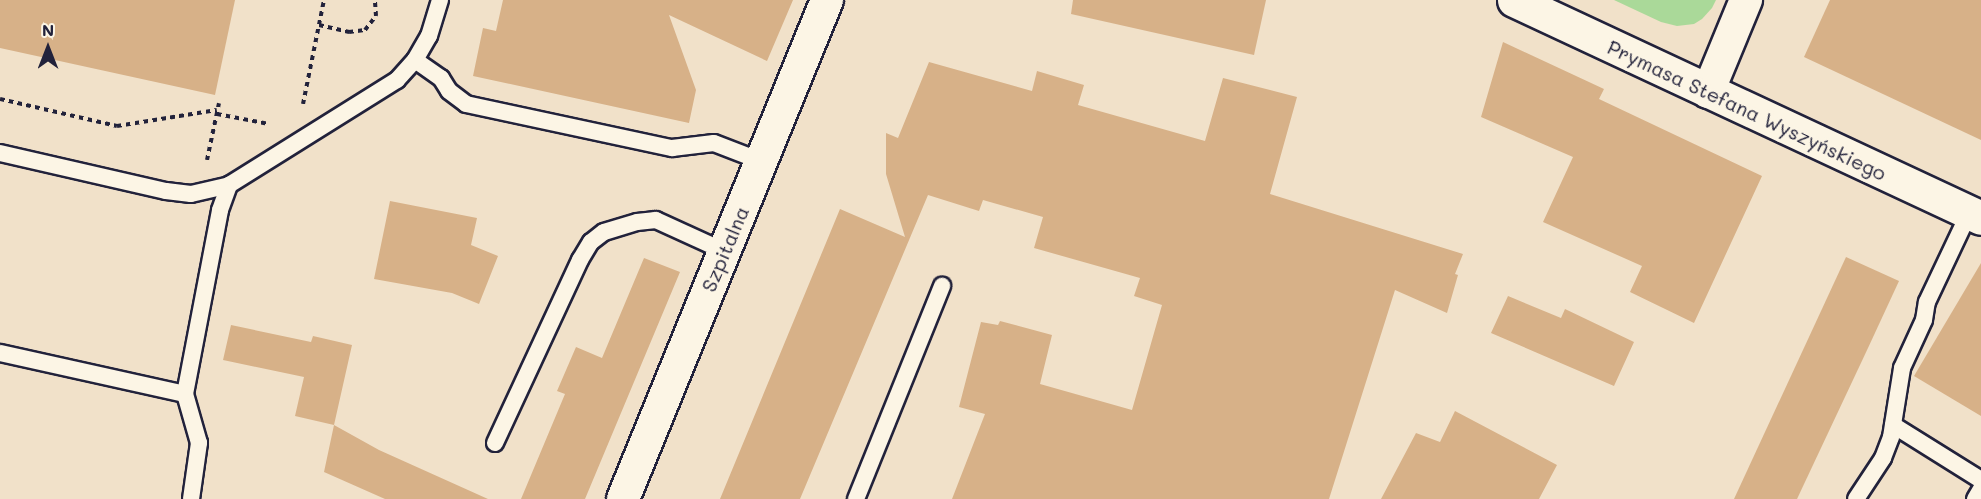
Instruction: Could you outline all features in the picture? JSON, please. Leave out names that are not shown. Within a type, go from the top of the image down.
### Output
[{"type":"main road","name":"Prymasa Stefana Wyszyńskiego","points":[[1514,0],[1975,216]]},
{"type":"street","name":"Szpitalna","points":[[623,499],[827,0]]},
{"type":"street","points":[[1708,92],[1746,0]]},
{"type":"lane","points":[[0,153],[166,190],[200,193],[229,185],[375,96],[397,80],[415,60],[429,36],[440,0]]},
{"type":"lane","points":[[415,60],[441,78],[449,91],[466,104],[672,148],[696,143],[714,143],[761,161]]},
{"type":"lane","points":[[191,499],[199,443],[185,394],[220,210],[229,185]]},
{"type":"lane","points":[[1856,499],[1883,458],[1893,425],[1902,368],[1924,320],[1927,302],[1975,216]]},
{"type":"lane","points":[[495,443],[580,260],[591,242],[604,232],[637,222],[656,220],[724,251]]},
{"type":"lane","points":[[856,499],[942,286]]},
{"type":"lane","points":[[0,353],[185,394]]},
{"type":"lane","points":[[1893,425],[1981,480]]},
{"type":"lane","points":[[1975,499],[1981,489]]},
{"type":"path","points":[[302,106],[324,0]]},
{"type":"path","points":[[319,25],[348,32],[365,30],[376,16],[375,0]]},
{"type":"path","points":[[0,99],[117,126],[217,112],[272,125]]},
{"type":"path","points":[[200,193],[219,103]]},
{"type":"green space","points":[[1614,0],[1716,0],[1702,19],[1694,24],[1677,26],[1661,22]]},
{"type":"building","points":[[0,0],[235,0],[215,95],[0,48]]},
{"type":"building","points":[[503,0],[793,0],[767,61],[669,15],[696,90],[689,123],[473,76],[483,28],[496,31]]},
{"type":"building","points":[[1073,0],[1266,0],[1254,55],[1071,14]]},
{"type":"building","points":[[1830,0],[1981,0],[1981,140],[1804,57]]},
{"type":"building","points":[[1503,42],[1604,89],[1599,99],[1762,176],[1694,323],[1630,292],[1642,266],[1543,222],[1573,157],[1481,117]]},
{"type":"building","points":[[929,62],[1032,91],[1037,71],[1084,85],[1078,105],[1205,141],[1223,78],[1297,97],[1270,194],[1463,254],[1455,274],[1458,275],[1447,313],[1395,290],[1329,499],[952,499],[985,414],[959,407],[981,322],[998,325],[1000,321],[1052,335],[1040,384],[1132,410],[1162,305],[1134,296],[1140,278],[1034,248],[1043,217],[983,200],[979,211],[928,195],[800,499],[720,499],[840,209],[905,237],[886,174],[886,133],[898,138]]},
{"type":"building","points":[[390,201],[477,218],[471,245],[498,256],[479,304],[452,293],[374,279]]},
{"type":"building","points":[[1846,257],[1899,281],[1868,348],[1797,499],[1734,499]]},
{"type":"building","points":[[644,258],[680,272],[585,499],[521,499],[565,394],[557,391],[576,347],[602,358]]},
{"type":"building","points":[[1981,263],[1981,416],[1914,376]]},
{"type":"building","points":[[1508,296],[1561,318],[1565,309],[1634,342],[1614,386],[1491,333]]},
{"type":"building","points":[[231,325],[311,342],[313,336],[352,345],[334,425],[295,416],[304,377],[223,360]]},
{"type":"building","points":[[1455,411],[1557,465],[1539,499],[1381,499],[1416,433],[1440,442]]},
{"type":"building","points":[[334,425],[379,450],[488,499],[385,499],[324,472]]}]
